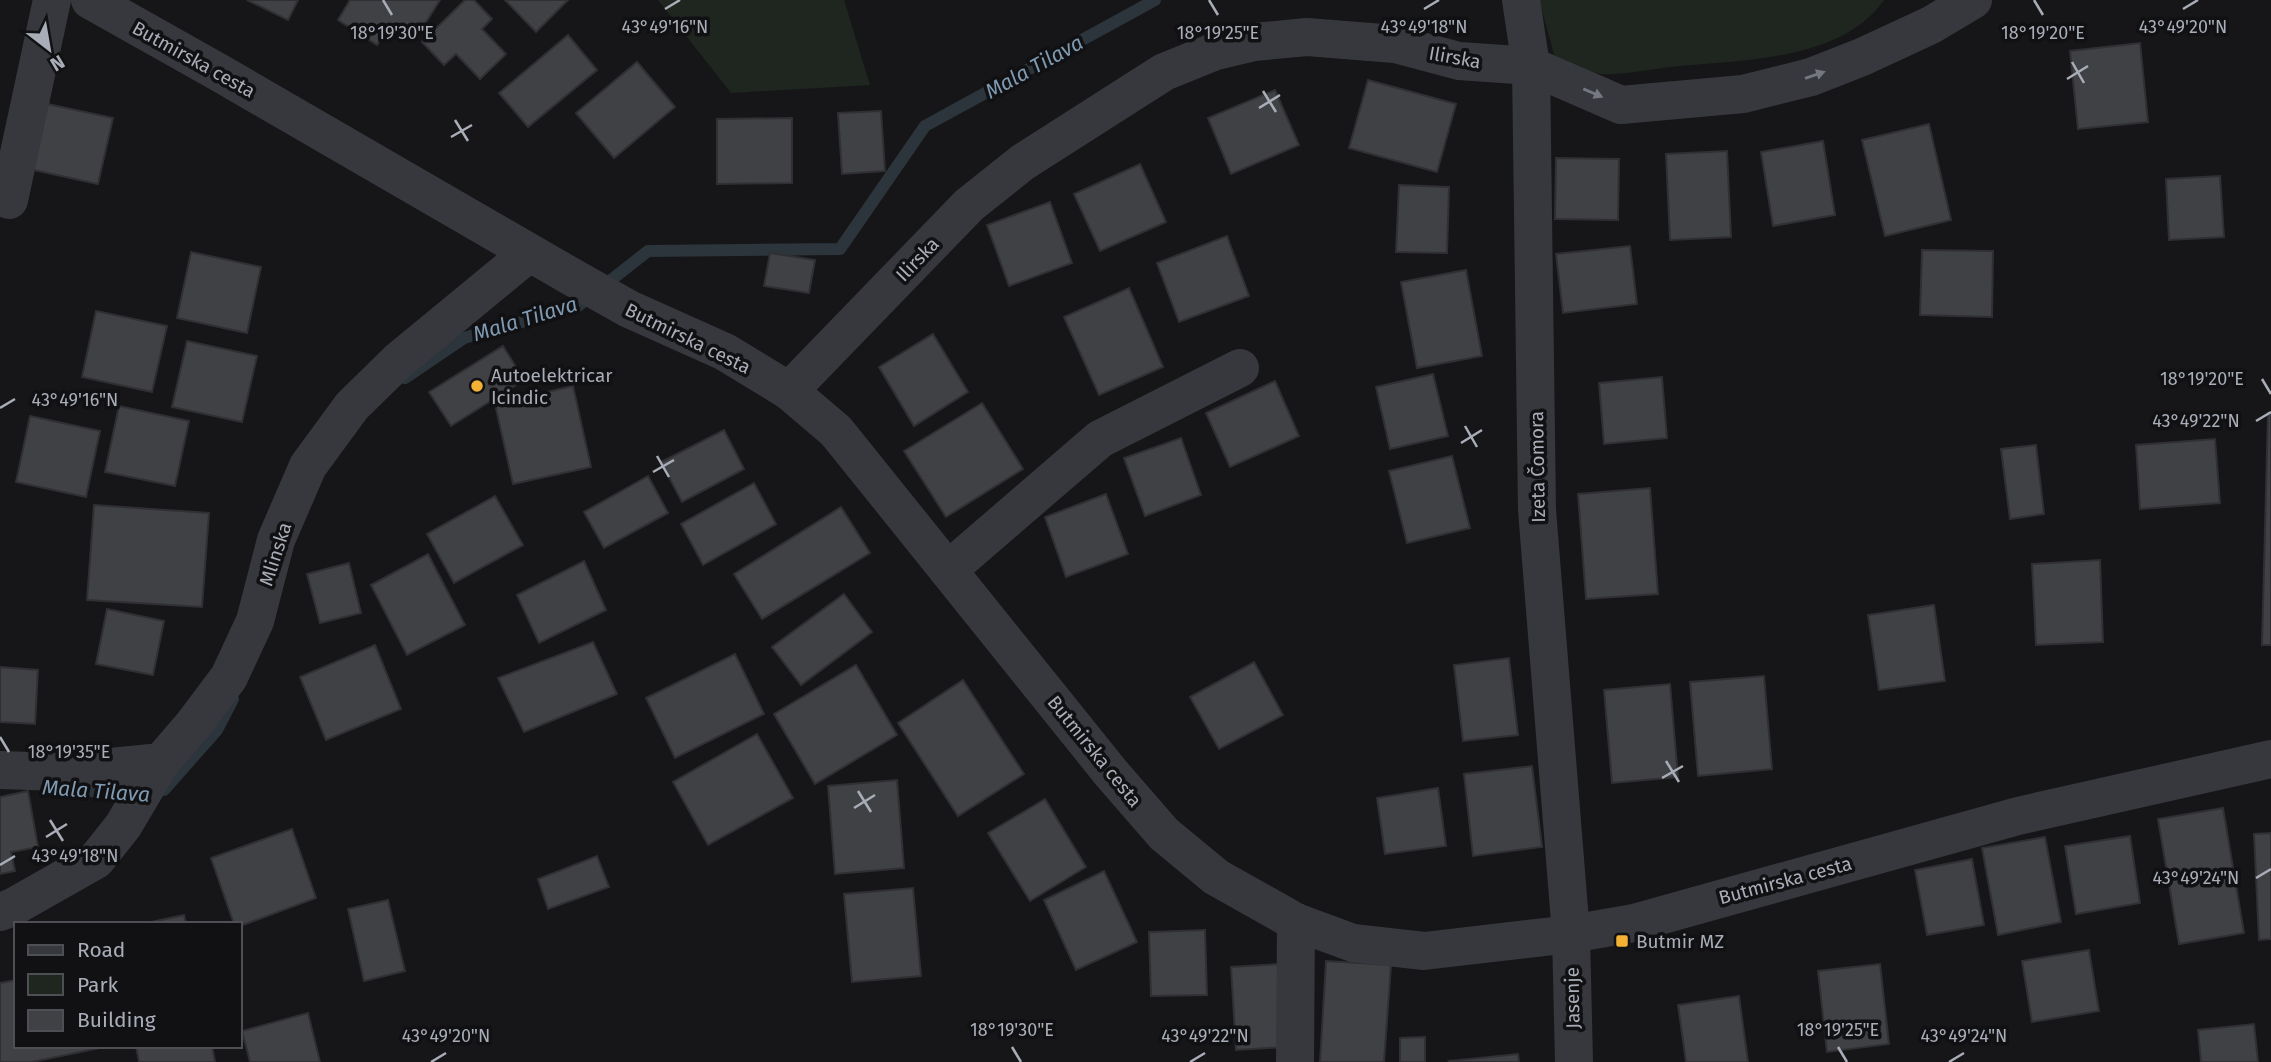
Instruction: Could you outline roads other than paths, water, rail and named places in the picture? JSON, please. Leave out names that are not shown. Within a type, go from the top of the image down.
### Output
[{"type":"street","points":[[9,200],[52,0]]},
{"type":"street","name":"Butmirska cesta","points":[[90,0],[629,309],[725,352],[789,391],[836,430],[1111,773],[1164,834],[1216,877],[1296,922],[1353,943],[1424,951],[1570,934],[1634,923],[2018,816],[2271,759]]},
{"type":"street","name":"Izeta Čomora","points":[[1521,0],[1531,66],[1537,510],[1570,934]]},
{"type":"street","name":"Ilirska","points":[[789,391],[970,205],[1023,162],[1164,72],[1216,51],[1254,42],[1307,37],[1395,44],[1459,61],[1531,66],[1621,105],[1742,94],[1811,78],[1862,57],[1928,12],[1973,0]]},
{"type":"street","name":"Mlinska","points":[[0,912],[96,860],[123,826],[153,775],[229,677],[255,621],[276,540],[308,466],[352,406],[398,361],[529,253]]},
{"type":"street","points":[[948,570],[1100,439],[1240,368]]},
{"type":"street","points":[[0,770],[153,775]]},
{"type":"street","points":[[1295,1062],[1296,922]]},
{"type":"street","name":"Jasenje","points":[[1570,934],[1574,1062]]},
{"type":"waterway","name":"Mala Tilava","points":[[405,378],[464,338],[578,306],[648,251],[840,249],[925,126],[1155,0]]},
{"type":"waterway","name":"Mala Tilava","points":[[164,790],[217,730],[233,699]]},
{"type":"waterway","name":"Mala Tilava","points":[[63,788],[136,796]]},
{"type":"place","name":"Autoelektricar Icindic","points":[[477,386]]},
{"type":"place","name":"Butmir MZ","points":[[1622,941]]}]
